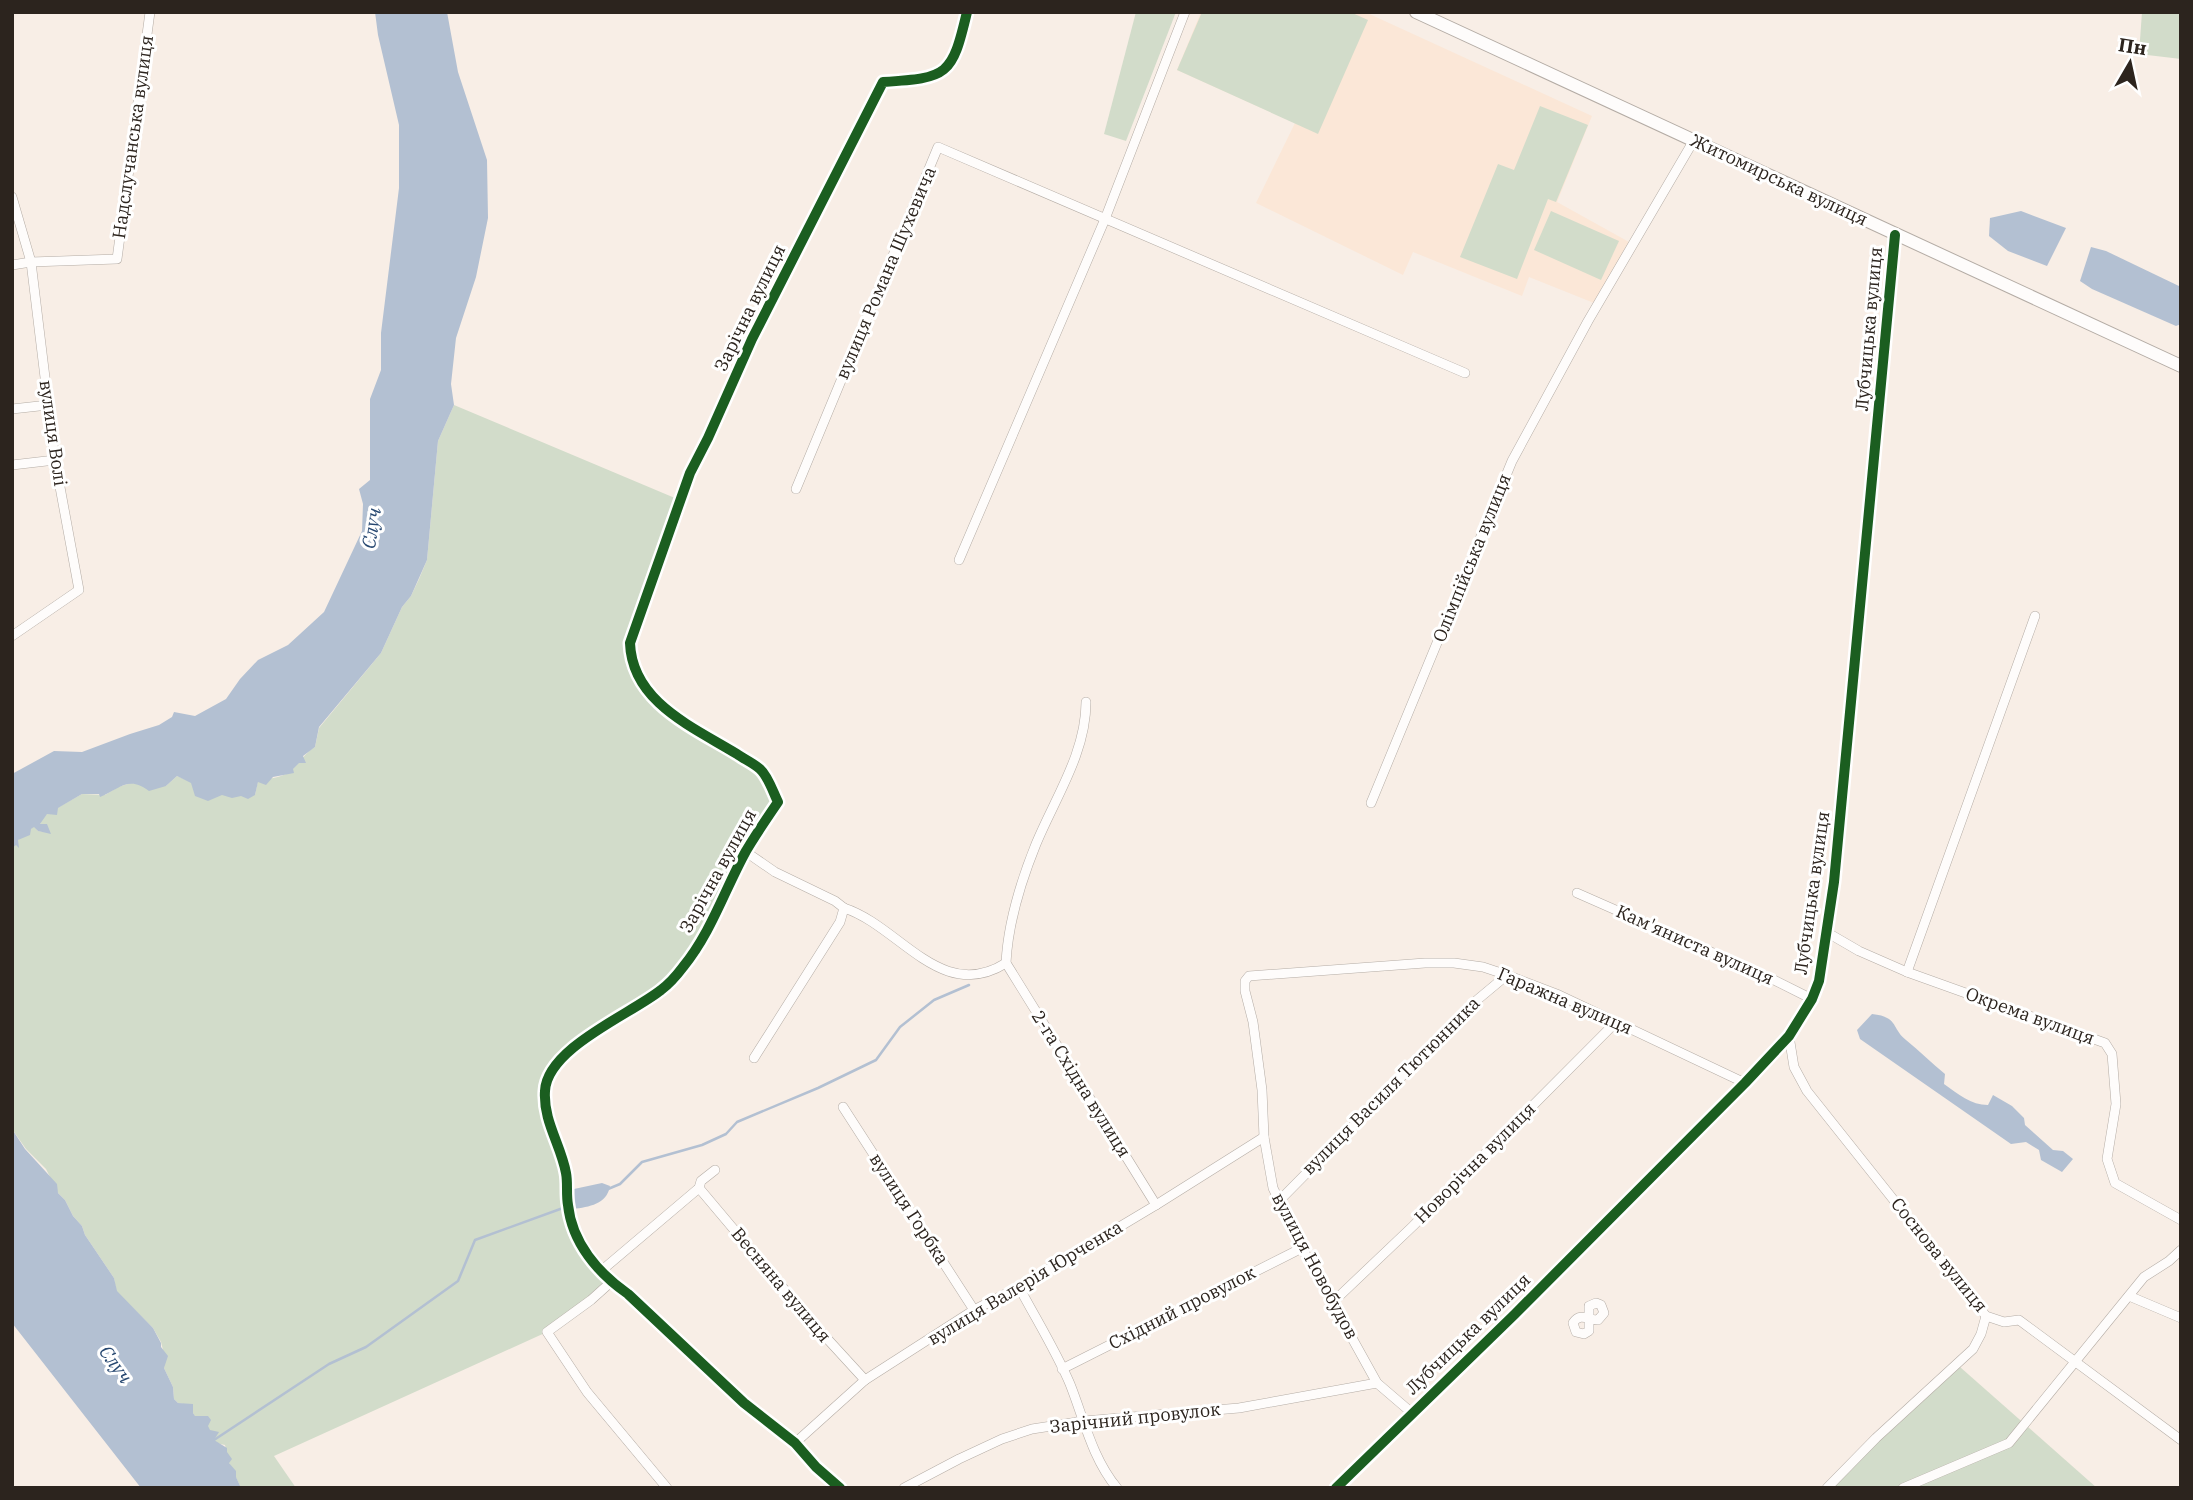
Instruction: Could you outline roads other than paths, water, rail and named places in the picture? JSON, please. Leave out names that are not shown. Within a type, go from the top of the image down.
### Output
[{"type":"main road","name":"Житомирська вулиця","points":[[1416,12],[2181,366]]},
{"type":"street","name":"Надслучанська вулиця","points":[[31,262],[117,259],[150,12]]},
{"type":"street","name":"Зарічна вулиця","points":[[840,1488],[794,1443],[744,1403],[628,1294],[611,1282],[583,1249],[573,1228],[568,1207],[566,1173],[547,1114],[545,1090],[549,1073],[602,1026],[663,990],[685,965],[716,914],[746,852],[778,802],[761,770],[670,713],[652,697],[638,679],[631,662],[630,643],[696,460],[752,339],[883,82],[925,78],[945,69],[957,52],[967,12]]},
{"type":"street","points":[[959,561],[1105,219],[1185,12]]},
{"type":"street","name":"Олімпійська вулиця","points":[[1371,803],[1512,461],[1588,321],[1694,140]]},
{"type":"street","name":"вулиця Романа Шухевича","points":[[796,489],[938,147],[1465,373]]},
{"type":"street","name":"вулиця Волі","points":[[12,197],[31,262],[55,460],[79,590],[12,636]]},
{"type":"street","name":"Лубчицька вулиця","points":[[1336,1488],[1515,1314],[1745,1083],[1788,1036],[1812,999],[1819,981],[1828,933],[1895,235]]},
{"type":"street","points":[[12,265],[31,262]]},
{"type":"street","points":[[12,409],[48,405]]},
{"type":"street","points":[[12,465],[55,460]]},
{"type":"street","points":[[1907,972],[2035,616]]},
{"type":"street","points":[[746,852],[775,872],[873,921],[934,966],[955,974],[973,976],[992,972],[1006,963],[1007,932],[1035,845],[1076,755],[1086,716],[1086,702]]},
{"type":"street","name":"Кам'яниста вулиця","points":[[1577,893],[1812,999]]},
{"type":"street","points":[[754,1058],[840,922],[844,908]]},
{"type":"street","name":"Окрема вулиця","points":[[1828,933],[1858,951],[1907,972],[2105,1043],[2112,1054],[2116,1104],[2107,1159],[2115,1183],[2181,1220]]},
{"type":"street","name":"2-га Східна вулиця","points":[[1006,963],[1156,1205]]},
{"type":"street","name":"Гаражна вулиця","points":[[1249,976],[1454,963],[1483,967],[1559,995],[1745,1083]]},
{"type":"street","name":"вулиця Василя Тютюнника","points":[[1279,1201],[1477,1000],[1507,975]]},
{"type":"street","name":"вулиця Новобудов","points":[[1249,976],[1245,981],[1245,991],[1253,1022],[1262,1090],[1264,1136],[1269,1171],[1279,1201],[1377,1383],[1412,1413]]},
{"type":"street","name":"Новорічна вулиця","points":[[1332,1303],[1413,1226],[1616,1022]]},
{"type":"street","name":"Соснова вулиця","points":[[1788,1036],[1794,1068],[1807,1091],[1986,1316],[2004,1322],[2019,1320],[2181,1440]]},
{"type":"street","name":"вулиця Горбка","points":[[843,1107],[974,1310]]},
{"type":"street","name":"вулиця Валерія Юрченка","points":[[794,1443],[865,1380],[974,1310],[1019,1287],[1156,1205],[1264,1136]]},
{"type":"street","points":[[601,1271],[699,1188],[701,1181],[715,1170]]},
{"type":"street","name":"Весняна вулиця","points":[[699,1188],[811,1321],[865,1380]]},
{"type":"street","name":"Східний провулок","points":[[1062,1369],[1302,1248]]},
{"type":"street","points":[[1903,1488],[2009,1443],[2144,1277],[2169,1262],[2181,1250]]},
{"type":"street","points":[[611,1282],[547,1332],[587,1392],[667,1488]]},
{"type":"street","points":[[1019,1287],[1062,1369],[1094,1451],[1117,1488]]},
{"type":"street","points":[[2129,1296],[2181,1318]]},
{"type":"street","points":[[1827,1488],[1876,1438],[1973,1349],[1982,1334],[1986,1316]]},
{"type":"street","name":"Зарічний провулок","points":[[904,1488],[1002,1439],[1032,1429],[1084,1421],[1239,1408],[1377,1383]]},
{"type":"water","name":"Случ","points":[[375,12],[447,12],[458,72],[487,160],[488,218],[476,277],[456,338],[451,384],[454,405],[438,441],[427,560],[381,653],[319,727],[315,747],[303,756],[306,763],[299,763],[293,769],[294,773],[273,777],[266,785],[258,782],[255,795],[248,799],[222,795],[208,801],[195,796],[191,783],[177,776],[166,786],[149,791],[142,786],[130,784],[100,797],[99,794],[82,794],[58,808],[57,815],[47,814],[40,824],[47,824],[51,834],[38,831],[34,827],[30,835],[18,840],[19,848],[16,845],[12,848],[12,774],[54,751],[82,752],[159,725],[172,717],[174,712],[195,716],[226,699],[258,660],[288,645],[324,612],[362,531],[363,504],[359,489],[370,480],[370,399],[381,370],[381,333],[399,188],[399,125]]},
{"type":"water","points":[[2021,211],[2066,228],[2047,266],[2008,251],[1989,236],[1990,218]]},
{"type":"water","points":[[2091,247],[2106,251],[2181,287],[2181,324],[2176,326],[2092,289],[2080,281]]},
{"type":"water","points":[[1872,1014],[1891,1020],[1901,1036],[1945,1074],[1944,1084],[1949,1088],[1982,1105],[1988,1105],[1993,1095],[2012,1106],[2024,1118],[2025,1125],[2053,1150],[2063,1151],[2073,1159],[2062,1172],[2041,1160],[2039,1150],[2026,1142],[2011,1144],[1860,1039],[1857,1030]]},
{"type":"water","name":"Случ","points":[[12,1129],[25,1149],[57,1184],[58,1193],[114,1278],[117,1291],[153,1328],[168,1356],[164,1368],[173,1387],[174,1399],[178,1403],[193,1404],[195,1416],[208,1416],[211,1420],[208,1426],[210,1430],[219,1432],[214,1440],[227,1448],[232,1459],[229,1463],[236,1471],[241,1488],[141,1488],[12,1323]]},
{"type":"water","points":[[602,1183],[610,1186],[601,1201],[573,1209],[570,1192]]},
{"type":"waterway","points":[[608,1189],[620,1184],[642,1162],[702,1145],[726,1134],[737,1122],[876,1060],[900,1027],[934,1000],[969,985]]},
{"type":"waterway","points":[[214,1440],[329,1364],[366,1347],[458,1281],[475,1240],[563,1208]]}]
